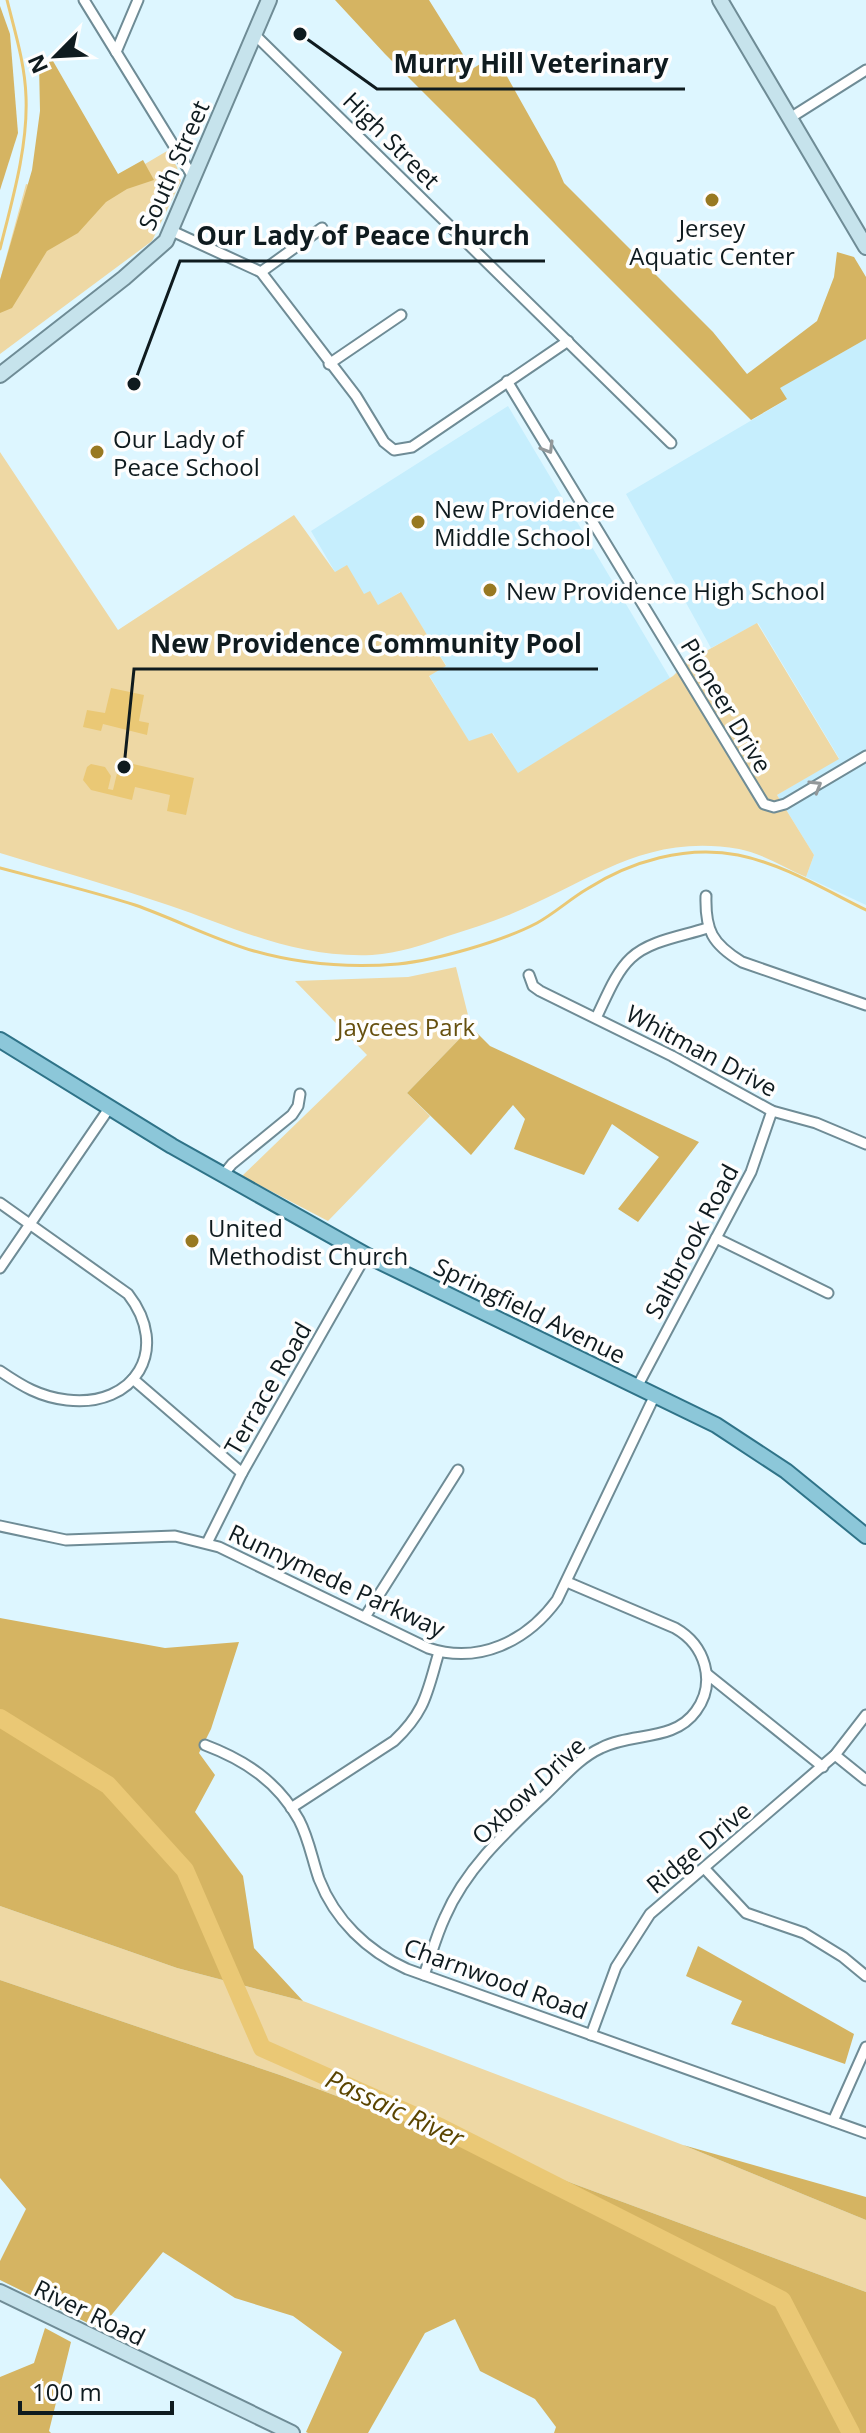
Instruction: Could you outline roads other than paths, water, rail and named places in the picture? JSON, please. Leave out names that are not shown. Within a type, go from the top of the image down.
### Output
[{"type":"main road","name":"Springfield Avenue","points":[[0,1040],[223,1175],[366,1255],[740,1439],[786,1471],[866,1536]]},
{"type":"street","points":[[84,0],[193,177]]},
{"type":"street","points":[[116,52],[138,0]]},
{"type":"street","name":"South Street","points":[[0,375],[157,251],[172,231],[269,0]]},
{"type":"street","points":[[720,0],[866,247]]},
{"type":"street","name":"High Street","points":[[255,35],[671,443]]},
{"type":"street","points":[[790,118],[866,70]]},
{"type":"street","points":[[261,272],[322,228]]},
{"type":"street","points":[[172,231],[261,272],[356,396],[384,442],[394,450],[412,447],[568,341]]},
{"type":"street","points":[[329,364],[401,315]]},
{"type":"street","name":"Pioneer Drive","points":[[507,381],[764,804],[774,807],[785,804],[866,756]]},
{"type":"street","points":[[706,896],[707,928],[720,946],[742,962],[866,1005]]},
{"type":"street","points":[[596,1018],[630,959],[653,946],[707,928]]},
{"type":"street","name":"Whitman Drive","points":[[529,975],[533,986],[540,991],[772,1111],[816,1123],[866,1144]]},
{"type":"street","points":[[223,1175],[292,1115],[298,1106],[300,1094]]},
{"type":"street","points":[[0,1268],[110,1107]]},
{"type":"street","name":"Saltbrook Road","points":[[637,1387],[751,1172],[772,1111]]},
{"type":"street","points":[[0,1203],[116,1285],[136,1304],[144,1320],[147,1347],[143,1367],[133,1379],[102,1399],[75,1401],[36,1393],[0,1371]]},
{"type":"street","points":[[716,1238],[828,1293]]},
{"type":"street","name":"Terrace Road","points":[[207,1543],[242,1473],[366,1255]]},
{"type":"street","points":[[133,1379],[242,1473]]},
{"type":"street","name":"Runnymede Parkway","points":[[0,1526],[66,1540],[175,1536],[207,1543],[439,1652],[472,1654],[501,1646],[523,1635],[545,1616],[567,1582],[655,1395]]},
{"type":"street","points":[[365,1617],[458,1470]]},
{"type":"street","points":[[567,1582],[680,1630],[697,1647],[707,1674],[823,1767]]},
{"type":"street","points":[[291,1808],[394,1741],[408,1728],[423,1705],[439,1652]]},
{"type":"street","name":"Oxbow Drive","points":[[424,1975],[454,1898],[491,1848],[592,1753],[626,1739],[665,1733],[686,1722],[701,1704],[707,1674]]},
{"type":"street","name":"Ridge Drive","points":[[591,2035],[616,1967],[650,1914],[823,1767],[866,1715]]},
{"type":"street","name":"Charnwood Road","points":[[205,1745],[232,1756],[256,1771],[280,1793],[306,1834],[324,1889],[346,1924],[383,1956],[424,1975],[866,2133]]},
{"type":"street","points":[[835,1755],[866,1780]]},
{"type":"street","points":[[705,1869],[746,1913],[804,1933],[843,1957],[866,1976]]},
{"type":"street","points":[[833,2121],[866,2047]]},
{"type":"street","name":"River Road","points":[[0,2292],[292,2433]]},
{"type":"waterway","points":[[0,249],[18,174],[26,116],[24,72],[7,0]]},
{"type":"waterway","points":[[0,868],[135,905],[254,951],[307,962],[343,965],[414,962],[488,943],[537,923],[622,870],[679,854],[718,852],[755,859],[804,878],[866,910]]},
{"type":"waterway","name":"Passaic River","points":[[0,1718],[108,1785],[185,1870],[262,2048],[440,2127],[782,2300],[851,2433]]},
{"type":"place","name":"Murry Hill Veterinary","points":[[300,34]]},
{"type":"place","name":"Jersey Aquatic Center","points":[[712,200]]},
{"type":"place","name":"Our Lady of Peace Church","points":[[134,384]]},
{"type":"place","name":"Our Lady of Peace School","points":[[97,452]]},
{"type":"place","name":"New Providence Middle School","points":[[418,522]]},
{"type":"place","name":"New Providence High School","points":[[490,590]]},
{"type":"place","name":"New Providence Community Pool","points":[[124,767]]},
{"type":"place","name":"United Methodist Church","points":[[192,1241]]},
{"type":"park label","name":"Jaycees Park","points":[[406,1026]]}]
